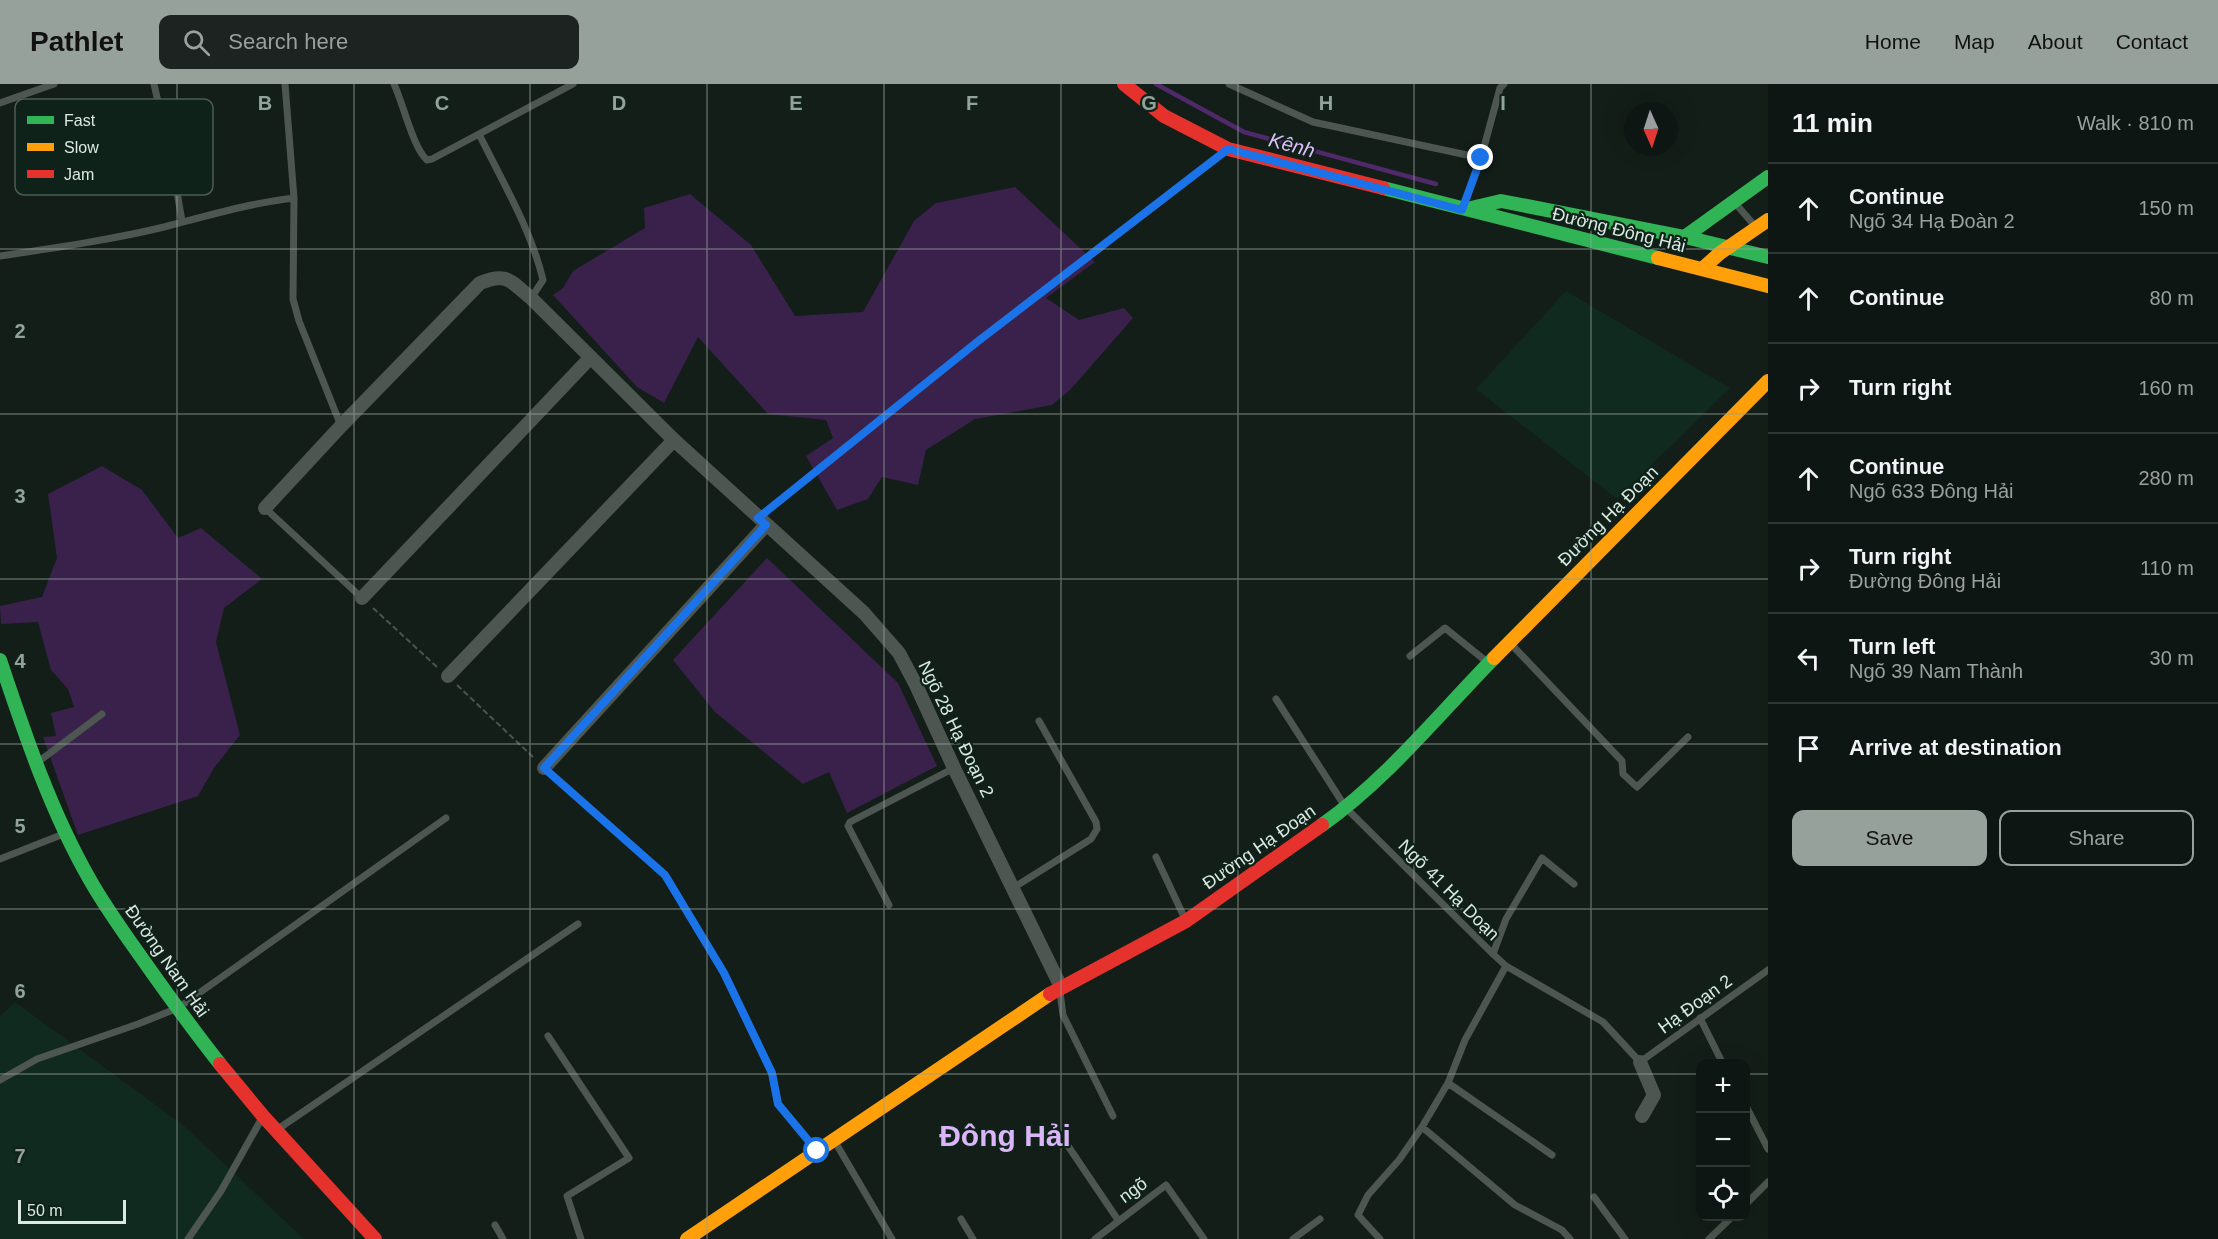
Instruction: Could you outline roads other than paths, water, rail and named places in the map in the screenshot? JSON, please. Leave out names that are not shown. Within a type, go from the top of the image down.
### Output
[{"type":"main road","name":"Đường Đông Hải","points":[[1124,84],[1164,116],[1228,149],[1768,286]]},
{"type":"main road","points":[[1666,260],[1679,241],[1768,177]]},
{"type":"main road","name":"Đường Đông Hải","points":[[1462,210],[1501,201],[1685,237],[1768,257]]},
{"type":"main road","points":[[1702,269],[1768,220]]},
{"type":"main road","name":"Đường Hạ Đoạn","points":[[687,1239],[708,1231],[817,1151],[1061,987],[1186,921],[1346,808],[1420,738],[1509,642],[1768,381]]},
{"type":"main road","name":"Đường Nam Hải","points":[[0,660],[5,692],[66,833],[114,920],[193,1030],[263,1116],[375,1239]]},
{"type":"street","name":"Ngõ 28 Hạ Đoạn 2","points":[[341,426],[480,283],[495,277],[507,278],[531,298],[674,440],[864,613],[899,653],[1061,987]]},
{"type":"street","points":[[362,598],[590,358]]},
{"type":"street","points":[[266,508],[341,426]]},
{"type":"street","points":[[448,676],[674,440]]},
{"type":"street","points":[[544,768],[762,521]]},
{"type":"street","points":[[1640,1062],[1654,1095],[1642,1116]]},
{"type":"lane","points":[[0,103],[54,84]]},
{"type":"lane","points":[[154,84],[157,99]]},
{"type":"lane","points":[[285,84],[294,198],[293,299],[299,321],[341,426]]},
{"type":"lane","points":[[394,84],[414,136],[427,160],[573,84]]},
{"type":"lane","points":[[1229,84],[1313,122],[1481,158]]},
{"type":"lane","points":[[1462,210],[1481,158],[1500,88],[1504,84]]},
{"type":"lane","points":[[479,134],[521,220],[541,271],[543,280],[531,298]]},
{"type":"lane","points":[[762,521],[977,342],[1228,149]]},
{"type":"lane","points":[[178,195],[182,221]]},
{"type":"lane","points":[[0,256],[164,227],[269,201],[294,198]]},
{"type":"lane","points":[[1734,202],[1756,228]]},
{"type":"lane","points":[[266,508],[362,598]]},
{"type":"lane","points":[[1410,656],[1445,628],[1489,663]]},
{"type":"lane","points":[[1509,642],[1622,761],[1623,774],[1637,787],[1688,737]]},
{"type":"lane","name":"Ngõ 41 Hạ Doạn","points":[[1276,699],[1346,808],[1506,966],[1603,1022],[1640,1062]]},
{"type":"lane","points":[[36,764],[102,714]]},
{"type":"lane","points":[[1012,888],[1091,839],[1097,829],[1096,822],[1039,721]]},
{"type":"lane","points":[[889,905],[848,826],[850,822],[954,768]]},
{"type":"lane","points":[[0,1080],[37,1059],[178,1008],[446,818]]},
{"type":"lane","points":[[0,859],[66,833]]},
{"type":"lane","points":[[1156,857],[1186,921]]},
{"type":"lane","points":[[1493,954],[1506,919],[1542,858],[1574,884]]},
{"type":"lane","points":[[665,875],[724,973],[772,1073],[778,1104],[817,1151]]},
{"type":"lane","points":[[276,1131],[578,924]]},
{"type":"lane","points":[[1380,1239],[1358,1215],[1368,1196],[1399,1160],[1422,1127],[1448,1083],[1465,1040],[1506,966]]},
{"type":"lane","name":"Hạ Đoạn 2","points":[[1640,1062],[1768,970]]},
{"type":"lane","points":[[1061,987],[1059,995],[1064,1015],[1113,1116]]},
{"type":"lane","points":[[1700,1018],[1720,1059]]},
{"type":"lane","points":[[548,1036],[629,1158],[567,1196],[581,1239]]},
{"type":"lane","points":[[1448,1083],[1552,1155]]},
{"type":"lane","points":[[1750,1113],[1768,1149]]},
{"type":"lane","points":[[188,1239],[222,1191],[263,1116]]},
{"type":"lane","points":[[1422,1127],[1515,1205],[1562,1230],[1570,1239]]},
{"type":"lane","points":[[834,1140],[892,1239]]},
{"type":"lane","points":[[1066,1143],[1118,1220]]},
{"type":"lane","points":[[1750,1200],[1768,1182]]},
{"type":"lane","name":"ngõ","points":[[1095,1239],[1166,1185],[1204,1239]]},
{"type":"lane","points":[[1594,1197],[1625,1239]]},
{"type":"lane","points":[[1293,1239],[1320,1219]]},
{"type":"lane","points":[[961,1220],[973,1239]]},
{"type":"lane","points":[[1709,1239],[1728,1221]]},
{"type":"lane","points":[[495,1225],[503,1239]]},
{"type":"waterway","name":"Kênh","points":[[1156,84],[1244,132],[1436,184]]},
{"type":"district","name":"Đông Hải","points":[[1005,1135]]}]
